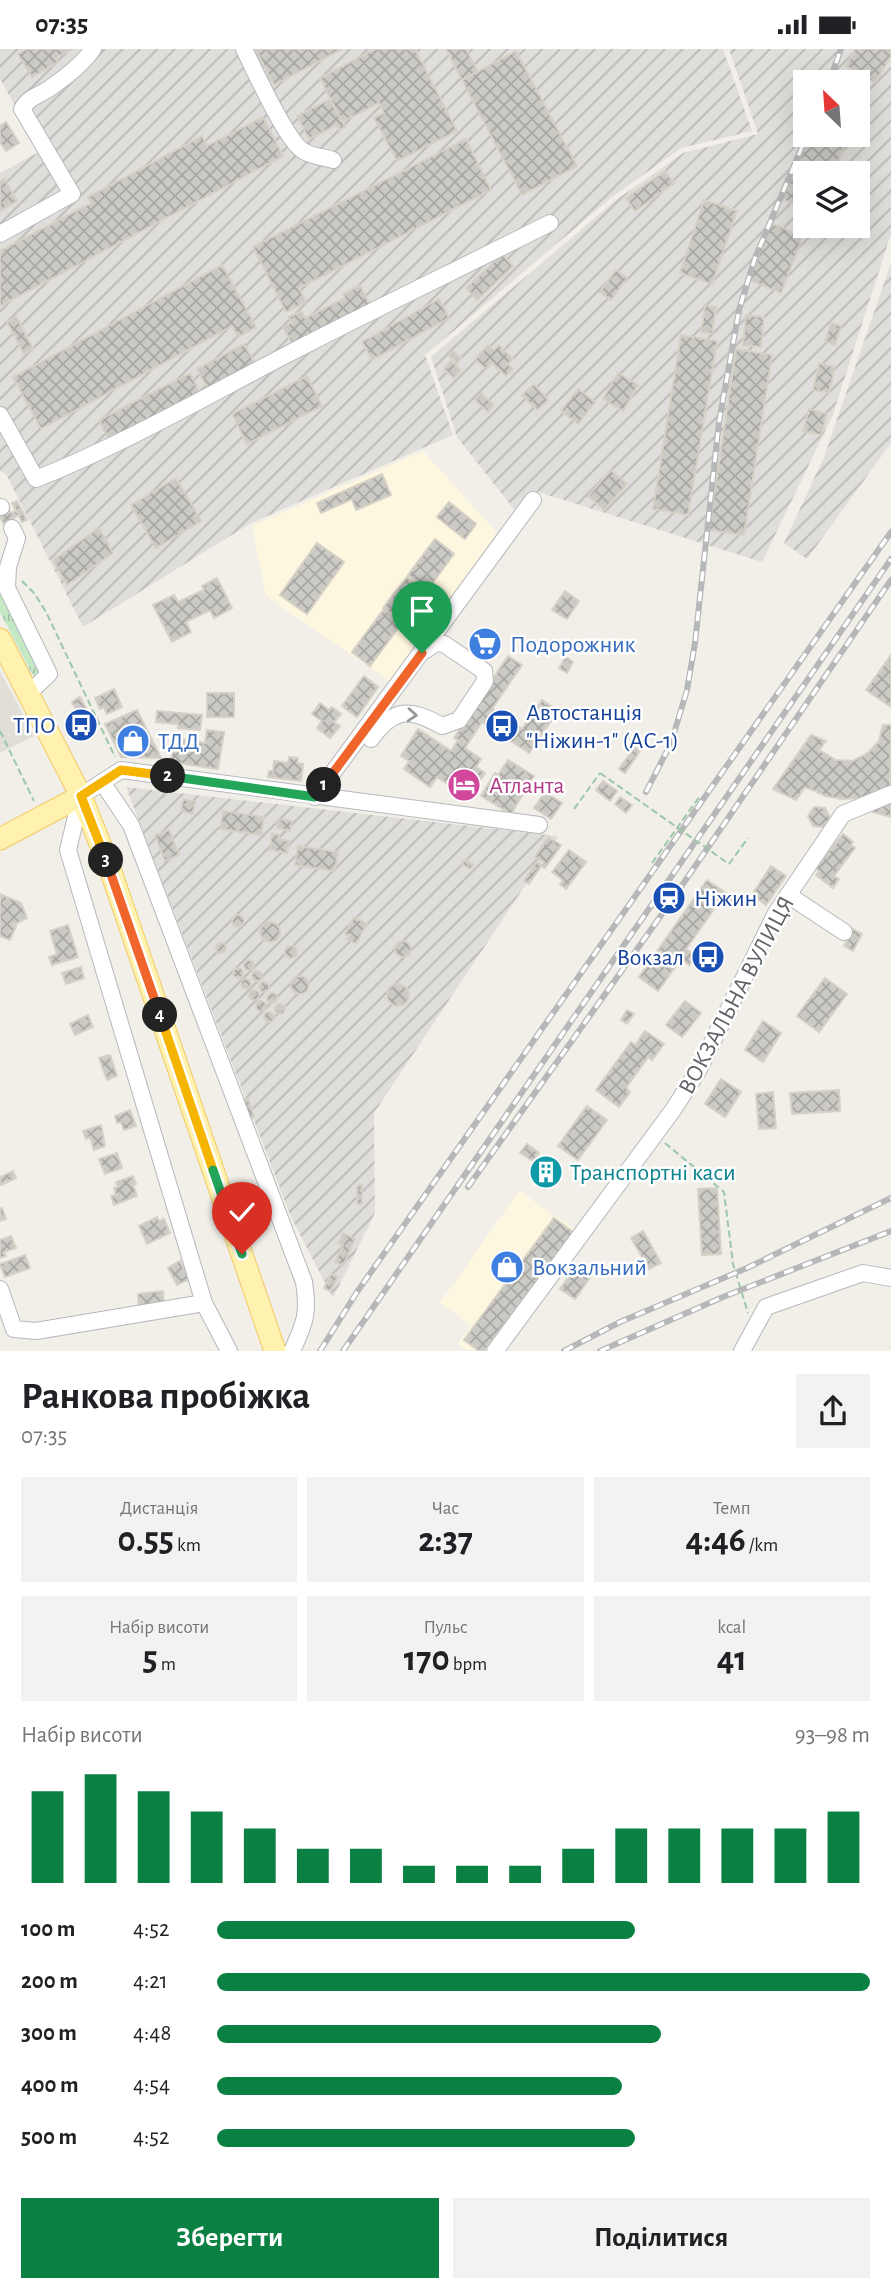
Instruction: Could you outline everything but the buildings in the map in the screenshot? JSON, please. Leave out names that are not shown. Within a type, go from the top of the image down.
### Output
[{"type":"main road","points":[[0,639],[81,796],[109,866],[275,1350]]},
{"type":"main road","points":[[0,839],[81,796]]},
{"type":"street","points":[[0,234],[72,194],[22,109],[25,102],[47,90],[85,61],[93,49]]},
{"type":"street","points":[[244,49],[272,105],[302,151],[333,160]]},
{"type":"street","points":[[0,415],[36,479],[93,457],[288,354],[550,223]]},
{"type":"street","points":[[315,797],[533,500]]},
{"type":"street","points":[[12,527],[18,538],[8,567],[7,587],[49,674],[29,693]]},
{"type":"street","points":[[339,764],[359,753],[384,722],[394,716],[413,712],[445,726],[458,720],[485,681],[485,674],[444,644],[432,645],[422,653]]},
{"type":"street","points":[[229,1350],[204,1303],[68,850],[81,796],[121,770],[539,825]]},
{"type":"street","points":[[102,782],[131,825],[304,1282],[307,1302],[305,1324],[292,1350]]},
{"type":"street","name":"ВОКЗАЛЬНА ВУЛИЦЯ","points":[[497,1348],[655,1135],[698,1071],[776,913],[844,814],[891,795]]},
{"type":"street","points":[[788,895],[844,932]]},
{"type":"street","points":[[742,1350],[766,1307],[863,1273],[891,1278]]},
{"type":"street","points":[[0,1289],[14,1329],[36,1331],[204,1303]]},
{"type":"path","points":[[8,567],[34,593],[46,612],[121,770]]},
{"type":"path","points":[[0,731],[42,818]]},
{"type":"path","points":[[574,809],[600,773],[729,864],[748,838]]},
{"type":"path","points":[[652,863],[700,796]]},
{"type":"path","points":[[655,1135],[724,1192],[733,1264],[753,1331]]},
{"type":"shaded area","points":[[0,49],[723,49],[752,131],[681,148],[612,197],[425,355],[453,435],[251,523],[83,627],[6,474],[0,471],[0,173],[41,151],[0,79]]},
{"type":"shaded area","points":[[729,49],[891,49],[891,234],[832,417],[762,562],[535,491],[517,513],[457,437],[431,357],[616,200],[683,153],[758,134]]},
{"type":"shaded area","points":[[891,263],[891,443],[807,559],[784,543],[824,457]]},
{"type":"shaded area","points":[[423,451],[497,533],[391,682],[266,596],[252,526]]},
{"type":"shaded area","points":[[0,671],[34,736],[0,753]]},
{"type":"shaded area","points":[[126,787],[558,836],[374,1113],[375,1213],[333,1298],[291,1217]]},
{"type":"shaded area","name":"Вокзальний","points":[[519,1191],[576,1230],[485,1350],[467,1350],[458,1344],[471,1325],[440,1303]]},
{"type":"green space","points":[[0,561],[42,668],[38,676],[32,674],[0,612]]},
{"type":"railway","points":[[833,70],[841,49]]},
{"type":"railway","points":[[646,792],[671,743],[687,690],[695,643],[719,422],[739,310],[755,258],[802,147]]},
{"type":"railway","points":[[320,1351],[357,1292],[891,532]]},
{"type":"railway","points":[[343,1351],[891,559]]},
{"type":"railway","points":[[468,1187],[672,900],[891,580]]},
{"type":"railway","points":[[564,1351],[620,1322],[747,1268],[891,1198]]},
{"type":"railway","points":[[600,1351],[723,1297],[891,1231]]},
{"type":"place","name":"Подорожник","points":[[485,644]]},
{"type":"place","name":"ТПО","points":[[81,725]]},
{"type":"place","name":"Автостанція \"Ніжин-1\" (АС-1)","points":[[502,726]]},
{"type":"place","name":"ТДД","points":[[133,741]]},
{"type":"place","name":"Атланта","points":[[464,785]]},
{"type":"place","name":"Ніжин","points":[[669,898]]},
{"type":"place","name":"Вокзал","points":[[708,957]]},
{"type":"place","name":"Транспортні каси","points":[[546,1172]]},
{"type":"place","name":"Вокзальний","points":[[507,1267]]},
{"type":"route","points":[[242,1254],[109,866],[81,796],[121,770],[315,797],[422,653]]}]
